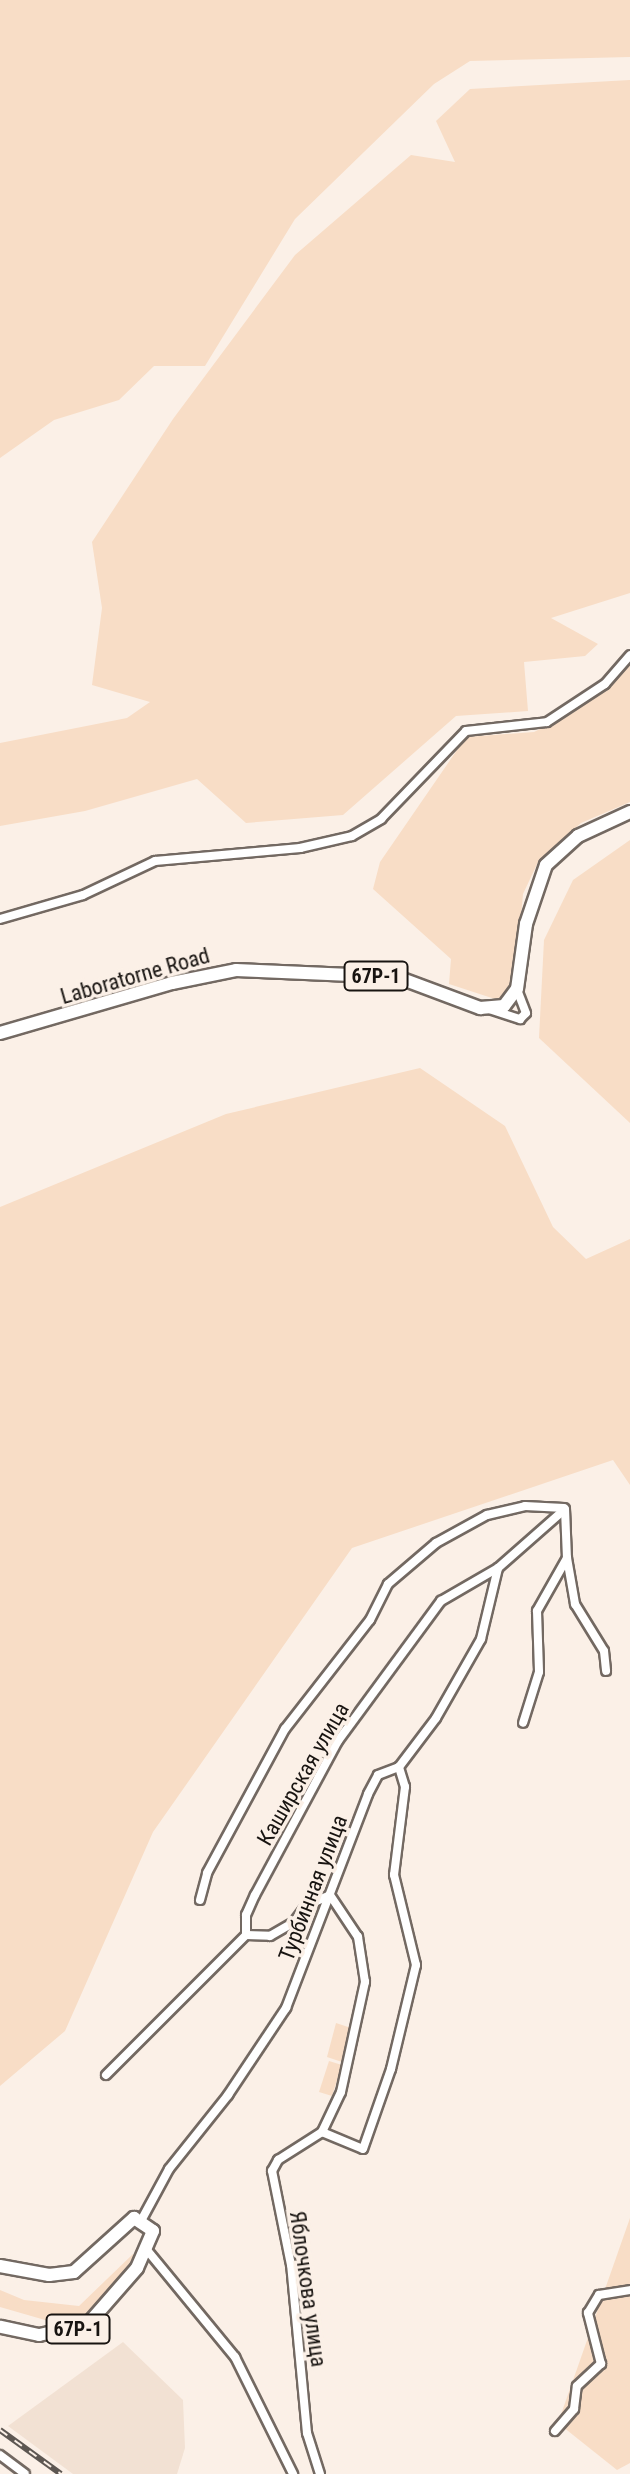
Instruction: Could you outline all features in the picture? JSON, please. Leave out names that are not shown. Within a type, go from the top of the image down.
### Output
[{"type":"main road","points":[[488,1009],[504,1006],[517,989],[526,924],[546,865],[578,836],[630,812]]},
{"type":"main road","name":"Laboratorne Road","points":[[0,1033],[92,1010],[172,983],[236,970],[397,977],[488,1009]]},
{"type":"main road","points":[[0,2266],[49,2275],[74,2272],[104,2247],[123,2224],[142,2219],[153,2231],[147,2250]]},
{"type":"main road","name":"67Р-1","points":[[0,2327],[39,2335],[88,2324],[107,2308],[147,2250]]},
{"type":"street","points":[[0,919],[83,895],[155,861],[300,848],[352,836],[381,819],[446,756],[466,731],[547,722],[605,684],[630,655]]},
{"type":"street","points":[[488,1009],[520,1019],[526,1013],[517,989]]},
{"type":"street","points":[[200,1900],[207,1873],[252,1799],[277,1743],[370,1620],[388,1584],[436,1543],[487,1515],[525,1506],[557,1504],[561,1510],[575,1604],[604,1651],[606,1671]]},
{"type":"street","name":"Каширская улица","points":[[246,1935],[246,1915],[255,1895],[338,1741],[441,1601],[498,1568],[561,1510]]},
{"type":"street","points":[[523,1723],[539,1672],[537,1611],[567,1558]]},
{"type":"street","name":"Турбинная улица","points":[[142,2219],[169,2169],[228,2095],[286,2008],[378,1775],[399,1767],[436,1718],[481,1639],[498,1568]]},
{"type":"street","points":[[106,2075],[246,1935],[270,1936],[294,1922],[307,1905],[330,1895],[358,1937],[365,1982],[341,2092],[322,2132],[363,2149],[391,2069],[416,1965],[394,1875],[405,1787],[399,1767]]},
{"type":"street","name":"Яблочкова улица","points":[[320,2474],[307,2433],[291,2265],[272,2171],[278,2160],[322,2132]]},
{"type":"street","points":[[147,2250],[235,2357],[293,2474]]},
{"type":"street","points":[[555,2431],[574,2409],[577,2386],[601,2364],[588,2313],[599,2295],[630,2290]]},
{"type":"street","points":[[0,2455],[25,2474]]},
{"type":"shaded area","points":[[0,0],[630,0],[630,57],[470,61],[434,84],[295,219],[205,366],[154,366],[119,400],[54,420],[0,458]]},
{"type":"shaded area","points":[[630,80],[630,593],[551,618],[598,644],[585,656],[524,662],[528,711],[456,716],[343,815],[246,823],[197,779],[85,811],[0,826],[0,743],[127,718],[150,702],[92,685],[102,608],[92,542],[173,419],[295,255],[411,155],[455,162],[436,121],[470,89]]},
{"type":"shaded area","points":[[630,664],[630,802],[581,823],[539,860],[523,894],[515,984],[508,994],[498,1000],[449,984],[451,959],[373,889],[380,862],[466,737],[534,732],[574,712]]},
{"type":"shaded area","points":[[630,840],[630,1123],[539,1038],[544,940],[573,880]]},
{"type":"shaded area","points":[[420,1068],[505,1126],[553,1227],[586,1259],[630,1239],[630,1485],[613,1460],[352,1548],[153,1832],[65,2031],[0,2086],[0,1207],[226,1114]]},
{"type":"shaded area","points":[[336,2023],[351,2028],[342,2062],[327,2057]]},
{"type":"shaded area","points":[[329,2061],[342,2065],[332,2096],[319,2092]]},
{"type":"shaded area","points":[[630,2218],[630,2463],[617,2470],[558,2423]]},
{"type":"shaded area","points":[[133,2254],[137,2259],[125,2279],[105,2291],[104,2309],[96,2320],[52,2322],[0,2307],[0,2290],[24,2300],[79,2306]]},
{"type":"shaded area","points":[[123,2342],[183,2400],[185,2448],[177,2474],[73,2474],[8,2426]]},
{"type":"railway","points":[[0,2430],[61,2474]]}]
